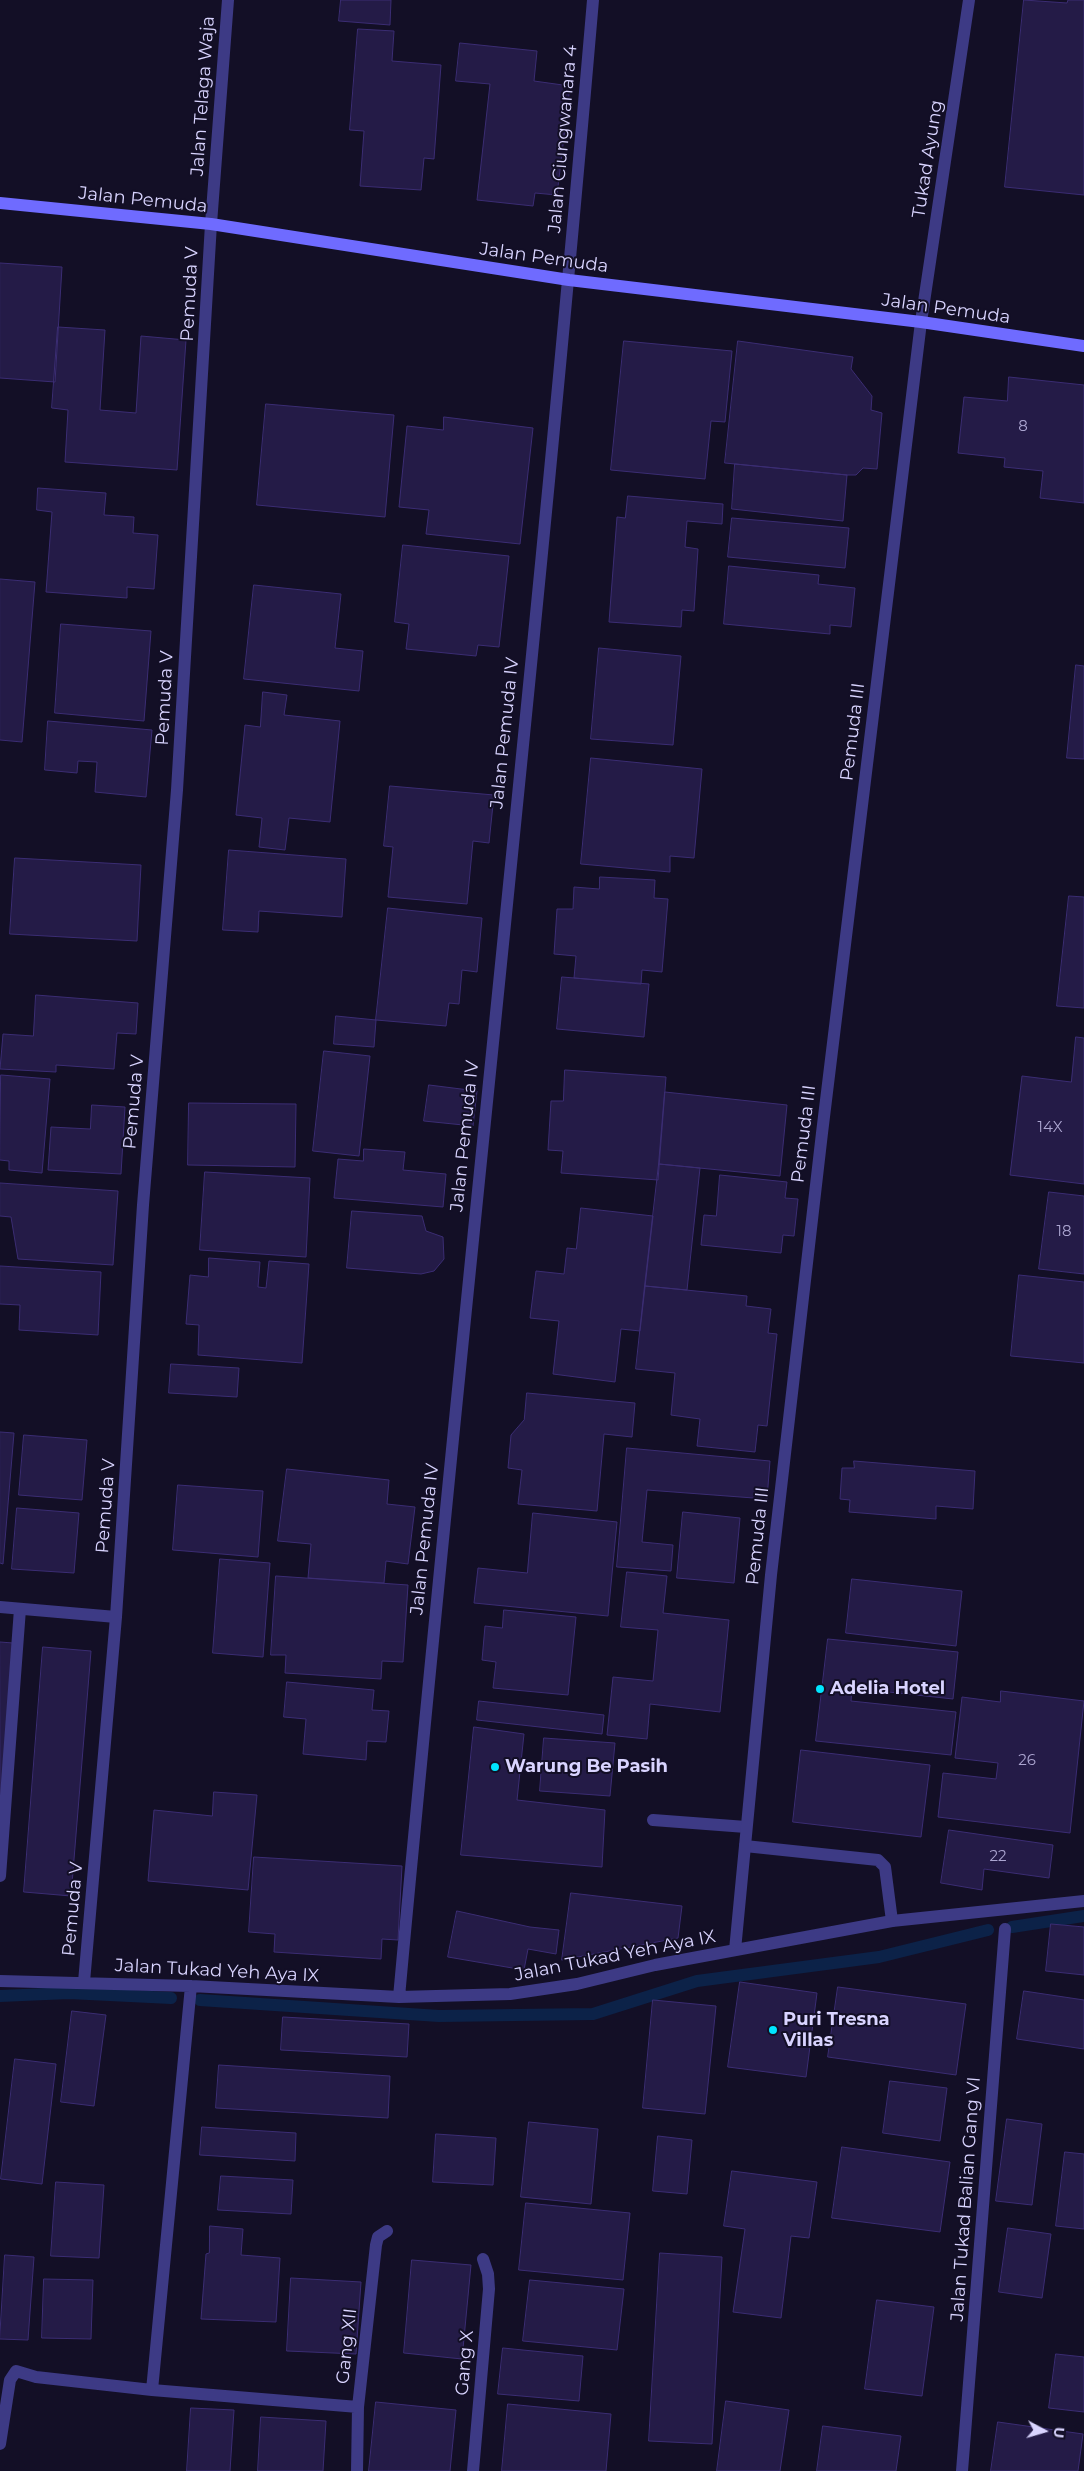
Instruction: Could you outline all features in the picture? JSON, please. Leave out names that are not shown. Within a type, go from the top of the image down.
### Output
[{"type":"street","name":"Jalan Telaga Waja","points":[[211,224],[228,0]]},
{"type":"street","name":"Jalan Ciungwanara 4","points":[[569,280],[593,0]]},
{"type":"street","name":"Tukad Ayung","points":[[920,322],[970,0]]},
{"type":"street","name":"Jalan Pemuda","points":[[0,203],[211,224],[569,280],[920,322],[1084,346]]},
{"type":"street","name":"Pemuda V","points":[[84,1982],[116,1617],[143,1205],[177,790],[211,224]]},
{"type":"street","name":"Jalan Pemuda IV","points":[[399,1997],[434,1620],[569,280]]},
{"type":"street","name":"Pemuda III","points":[[734,1950],[770,1575],[920,322]]},
{"type":"street","points":[[0,1607],[116,1617]]},
{"type":"street","points":[[0,1876],[20,1609]]},
{"type":"street","points":[[653,1820],[746,1827]]},
{"type":"street","points":[[745,1846],[878,1860],[885,1868],[892,1921]]},
{"type":"street","name":"Jalan Tukad Yeh Aya IX","points":[[0,1981],[191,1986],[399,1997],[510,1994],[577,1984],[655,1965],[892,1921],[1084,1901]]},
{"type":"street","name":"Jalan Tukad Balian Gang VI","points":[[962,2471],[1005,1929]]},
{"type":"street","points":[[152,2390],[191,1986]]},
{"type":"street","name":"Gang XII","points":[[357,2471],[358,2407],[376,2244],[378,2237],[387,2231]]},
{"type":"street","name":"Gang X","points":[[473,2471],[489,2290],[488,2274],[483,2259]]},
{"type":"street","points":[[0,2444],[10,2380],[16,2371],[36,2377],[152,2390],[358,2407]]},
{"type":"building","points":[[341,0],[391,0],[390,25],[339,21]]},
{"type":"building","points":[[1024,0],[1067,3],[1068,0],[1084,0],[1084,195],[1005,187]]},
{"type":"building","points":[[358,29],[394,31],[392,61],[441,65],[434,159],[424,158],[421,190],[360,186],[364,131],[350,130]]},
{"type":"building","points":[[460,43],[537,51],[534,81],[570,86],[557,195],[535,193],[533,206],[477,200],[490,84],[456,81]]},
{"type":"building","points":[[0,263],[62,267],[55,382],[0,378]]},
{"type":"building","points":[[58,327],[105,330],[100,410],[136,413],[141,336],[186,340],[177,470],[65,462],[68,410],[52,408]]},
{"type":"building","points":[[624,341],[732,351],[725,422],[711,421],[705,479],[611,470]]},
{"type":"building","points":[[738,341],[853,357],[851,369],[872,396],[871,410],[882,413],[877,469],[863,468],[856,475],[847,475],[725,463]]},
{"type":"building","points":[[1009,377],[1084,385],[1084,503],[1040,498],[1043,471],[1004,467],[1005,458],[958,453],[964,397],[1007,401]]},
{"type":"building","points":[[266,404],[394,415],[385,517],[257,505]]},
{"type":"building","points":[[444,417],[533,428],[520,544],[426,534],[429,510],[399,507],[407,426],[443,430]]},
{"type":"building","points":[[735,464],[847,475],[843,521],[732,509]]},
{"type":"building","points":[[38,488],[106,493],[104,515],[134,517],[133,533],[158,535],[154,589],[127,587],[127,598],[46,592],[52,512],[37,510]]},
{"type":"building","points":[[628,496],[723,504],[722,524],[687,521],[685,547],[698,549],[694,611],[682,610],[681,627],[609,622],[617,517],[625,518]]},
{"type":"building","points":[[732,518],[849,528],[845,568],[728,557]]},
{"type":"building","points":[[403,545],[509,556],[499,647],[478,645],[476,656],[406,649],[409,624],[395,622]]},
{"type":"building","points":[[729,566],[819,575],[818,584],[855,588],[851,627],[830,625],[830,634],[724,624]]},
{"type":"building","points":[[0,579],[35,582],[22,742],[0,740]]},
{"type":"building","points":[[254,585],[341,594],[335,648],[363,651],[359,691],[244,679]]},
{"type":"building","points":[[61,624],[151,631],[144,721],[55,713]]},
{"type":"building","points":[[599,648],[681,656],[673,745],[591,739]]},
{"type":"building","points":[[1076,665],[1084,666],[1084,759],[1067,758]]},
{"type":"building","points":[[263,692],[287,695],[284,715],[340,721],[330,822],[289,818],[285,850],[259,847],[262,818],[236,815],[245,725],[260,727]]},
{"type":"building","points":[[48,721],[152,730],[146,797],[95,792],[97,762],[78,761],[77,773],[45,770]]},
{"type":"building","points":[[591,758],[702,769],[694,858],[670,856],[670,872],[581,864]]},
{"type":"building","points":[[390,786],[494,795],[489,843],[473,841],[467,904],[388,897],[393,847],[384,846]]},
{"type":"building","points":[[229,850],[346,859],[342,917],[259,911],[258,932],[223,930]]},
{"type":"building","points":[[15,858],[141,865],[137,941],[10,934]]},
{"type":"building","points":[[600,877],[655,880],[654,898],[668,899],[662,972],[642,970],[641,984],[574,978],[576,956],[554,954],[557,909],[573,909],[574,887],[599,889]]},
{"type":"building","points":[[1069,896],[1084,897],[1084,1008],[1057,1006]]},
{"type":"building","points":[[388,908],[482,918],[477,972],[462,970],[459,1004],[449,1003],[446,1026],[376,1020]]},
{"type":"building","points":[[562,977],[649,984],[644,1037],[557,1029]]},
{"type":"building","points":[[36,995],[138,1003],[136,1034],[117,1033],[114,1069],[56,1065],[56,1072],[0,1069],[3,1034],[33,1036]]},
{"type":"building","points":[[336,1016],[376,1020],[374,1047],[334,1044]]},
{"type":"building","points":[[1076,1037],[1084,1038],[1084,1184],[1010,1175],[1022,1076],[1071,1082]]},
{"type":"building","points":[[324,1051],[370,1056],[359,1156],[313,1151]]},
{"type":"building","points":[[565,1070],[666,1077],[658,1180],[561,1173],[563,1151],[548,1150],[551,1101],[563,1101]]},
{"type":"building","points":[[1,1075],[50,1079],[42,1173],[9,1170],[9,1161],[0,1160]]},
{"type":"building","points":[[429,1085],[477,1091],[473,1126],[424,1121]]},
{"type":"building","points":[[665,1092],[787,1105],[780,1176],[659,1164]]},
{"type":"building","points":[[189,1103],[296,1104],[295,1167],[188,1165]]},
{"type":"building","points":[[92,1105],[125,1107],[121,1174],[48,1170],[51,1127],[90,1129]]},
{"type":"building","points":[[364,1149],[405,1152],[403,1170],[446,1174],[443,1207],[334,1198],[338,1159],[363,1161]]},
{"type":"building","points":[[659,1164],[700,1168],[687,1290],[645,1286]]},
{"type":"building","points":[[205,1172],[310,1178],[306,1257],[200,1250]]},
{"type":"building","points":[[720,1175],[787,1182],[785,1198],[798,1199],[794,1236],[783,1235],[781,1253],[701,1245],[704,1215],[716,1216]]},
{"type":"building","points":[[0,1183],[118,1191],[113,1265],[18,1259],[11,1217],[0,1216]]},
{"type":"building","points":[[1049,1192],[1084,1196],[1084,1274],[1039,1269]]},
{"type":"building","points":[[581,1208],[653,1216],[640,1331],[621,1329],[615,1382],[553,1374],[559,1321],[530,1318],[536,1271],[564,1274],[567,1248],[576,1249]]},
{"type":"building","points":[[352,1211],[422,1216],[426,1231],[443,1237],[444,1259],[434,1271],[421,1274],[347,1268]]},
{"type":"building","points":[[209,1258],[260,1262],[258,1287],[266,1288],[269,1261],[309,1264],[302,1363],[198,1355],[199,1325],[186,1324],[190,1275],[208,1277]]},
{"type":"building","points":[[0,1266],[101,1272],[98,1335],[19,1330],[20,1305],[0,1304]]},
{"type":"building","points":[[1019,1275],[1084,1282],[1084,1363],[1011,1356]]},
{"type":"building","points":[[645,1286],[747,1296],[746,1306],[771,1309],[768,1333],[777,1334],[767,1426],[758,1425],[755,1452],[697,1446],[700,1419],[671,1415],[675,1373],[636,1369]]},
{"type":"building","points":[[171,1364],[239,1368],[237,1397],[169,1393]]},
{"type":"building","points":[[527,1393],[635,1403],[632,1437],[604,1434],[597,1511],[518,1504],[522,1470],[508,1468],[511,1435],[524,1420]]},
{"type":"building","points":[[0,1432],[14,1433],[3,1564],[0,1563]]},
{"type":"building","points":[[24,1435],[87,1440],[82,1500],[19,1495]]},
{"type":"building","points":[[627,1448],[770,1461],[767,1499],[647,1490],[642,1542],[673,1545],[671,1571],[617,1567]]},
{"type":"building","points":[[854,1461],[975,1471],[973,1509],[936,1506],[936,1519],[849,1512],[850,1500],[840,1499],[842,1468],[854,1468]]},
{"type":"building","points":[[287,1469],[389,1480],[387,1504],[415,1507],[408,1564],[386,1561],[384,1583],[308,1578],[311,1544],[278,1541]]},
{"type":"building","points":[[178,1485],[263,1491],[258,1557],[173,1550]]},
{"type":"building","points":[[17,1508],[79,1513],[74,1573],[12,1569]]},
{"type":"building","points":[[683,1512],[740,1518],[734,1583],[677,1578]]},
{"type":"building","points":[[533,1513],[617,1522],[608,1616],[474,1603],[478,1568],[527,1573]]},
{"type":"building","points":[[220,1559],[270,1563],[263,1657],[213,1653]]},
{"type":"building","points":[[627,1572],[667,1576],[663,1613],[729,1620],[720,1712],[650,1704],[647,1739],[607,1735],[613,1677],[653,1681],[658,1630],[621,1627]]},
{"type":"building","points":[[276,1576],[408,1585],[403,1662],[382,1661],[381,1679],[285,1673],[286,1655],[271,1655]]},
{"type":"building","points":[[852,1579],[962,1591],[956,1646],[846,1633]]},
{"type":"building","points":[[504,1610],[576,1617],[568,1695],[493,1688],[496,1662],[482,1660],[485,1626],[502,1628]]},
{"type":"building","points":[[828,1639],[958,1652],[953,1699],[852,1688],[851,1701],[956,1712],[951,1755],[816,1741]]},
{"type":"building","points":[[0,1642],[13,1643],[0,1850]]},
{"type":"building","points":[[43,1647],[91,1651],[71,1896],[24,1892]]},
{"type":"building","points":[[287,1682],[374,1690],[372,1710],[389,1711],[386,1742],[367,1741],[366,1760],[303,1754],[306,1719],[284,1717]]},
{"type":"building","points":[[1001,1691],[1084,1701],[1070,1833],[938,1817],[943,1773],[996,1779],[998,1763],[955,1758],[962,1697],[1000,1702]]},
{"type":"building","points":[[479,1701],[604,1715],[602,1734],[477,1720]]},
{"type":"building","name":"Warung Be Pasih","points":[[474,1727],[524,1734],[517,1800],[605,1810],[602,1867],[461,1855]]},
{"type":"building","points":[[544,1738],[615,1743],[610,1796],[540,1791]]},
{"type":"building","points":[[801,1750],[930,1765],[921,1837],[793,1822]]},
{"type":"building","points":[[214,1792],[257,1795],[248,1890],[148,1881],[154,1810],[212,1816]]},
{"type":"building","points":[[949,1830],[1053,1845],[1049,1878],[984,1869],[982,1890],[941,1883]]},
{"type":"building","points":[[254,1857],[402,1866],[398,1940],[382,1939],[381,1959],[274,1952],[275,1934],[249,1932]]},
{"type":"building","points":[[571,1893],[682,1906],[678,1938],[562,1960]]},
{"type":"building","points":[[457,1911],[530,1927],[559,1930],[556,1954],[528,1949],[524,1970],[448,1957]]},
{"type":"building","points":[[1051,1924],[1084,1927],[1084,1975],[1046,1971]]},
{"type":"building","name":"Puri Tresna Villas","points":[[740,1982],[817,1993],[806,2077],[728,2067]]},
{"type":"building","points":[[838,1987],[966,2004],[956,2075],[828,2057]]},
{"type":"building","points":[[1024,1991],[1084,2000],[1084,2049],[1017,2039]]},
{"type":"building","points":[[653,2000],[716,2006],[705,2114],[643,2108]]},
{"type":"building","points":[[72,2011],[106,2015],[94,2106],[61,2102]]},
{"type":"building","points":[[283,2017],[409,2024],[407,2057],[281,2050]]},
{"type":"building","points":[[15,2059],[56,2064],[42,2184],[1,2179]]},
{"type":"building","points":[[219,2065],[390,2076],[388,2118],[216,2108]]},
{"type":"building","points":[[890,2081],[947,2088],[940,2141],[883,2133]]},
{"type":"building","points":[[1007,2119],[1042,2124],[1032,2205],[996,2201]]},
{"type":"building","points":[[529,2122],[598,2129],[591,2204],[521,2197]]},
{"type":"building","points":[[202,2127],[296,2133],[295,2161],[200,2155]]},
{"type":"building","points":[[436,2134],[496,2138],[493,2185],[433,2182]]},
{"type":"building","points":[[658,2136],[692,2140],[687,2194],[653,2191]]},
{"type":"building","points":[[842,2147],[950,2162],[940,2232],[832,2218]]},
{"type":"building","points":[[1065,2152],[1084,2154],[1084,2229],[1056,2226]]},
{"type":"building","points":[[732,2171],[817,2182],[809,2238],[791,2236],[781,2318],[733,2312],[745,2229],[724,2226]]},
{"type":"building","points":[[221,2176],[293,2180],[291,2214],[218,2210]]},
{"type":"building","points":[[56,2182],[104,2185],[99,2258],[51,2256]]},
{"type":"building","points":[[526,2203],[630,2213],[623,2280],[519,2270]]},
{"type":"building","points":[[210,2226],[243,2229],[241,2255],[280,2258],[276,2322],[201,2319],[206,2254],[209,2253]]},
{"type":"building","points":[[1008,2228],[1051,2234],[1042,2298],[999,2292]]},
{"type":"building","points":[[660,2253],[722,2257],[712,2444],[649,2441]]},
{"type":"building","points":[[5,2255],[34,2257],[28,2340],[0,2339]]},
{"type":"building","points":[[412,2260],[471,2265],[462,2359],[404,2353]]},
{"type":"building","points":[[291,2278],[361,2282],[356,2354],[287,2351]]},
{"type":"building","points":[[44,2279],[93,2280],[91,2339],[42,2338]]},
{"type":"building","points":[[530,2280],[624,2289],[617,2350],[523,2341]]},
{"type":"building","points":[[877,2300],[934,2307],[922,2396],[865,2389]]},
{"type":"building","points":[[503,2348],[583,2356],[579,2401],[498,2394]]},
{"type":"building","points":[[1056,2354],[1084,2357],[1084,2412],[1049,2408]]},
{"type":"building","points":[[726,2401],[789,2410],[780,2471],[717,2471]]},
{"type":"building","points":[[376,2402],[456,2410],[450,2471],[369,2471]]},
{"type":"building","points":[[508,2404],[611,2414],[606,2471],[502,2471]]},
{"type":"building","points":[[191,2408],[234,2410],[230,2471],[187,2471]]},
{"type":"building","points":[[261,2417],[326,2421],[323,2471],[258,2471]]},
{"type":"building","points":[[998,2422],[1083,2434],[1078,2471],[991,2471]]},
{"type":"building","points":[[823,2426],[901,2436],[896,2471],[817,2471]]},
{"type":"waterway","points":[[1012,1927],[1084,1916]]},
{"type":"waterway","points":[[200,2000],[439,2016],[593,2014],[697,1981],[879,1957],[988,1930]]},
{"type":"waterway","points":[[0,1996],[69,1993],[171,1998]]},
{"type":"place","name":"Adelia Hotel","points":[[820,1689]]},
{"type":"place","name":"Warung Be Pasih","points":[[495,1767]]},
{"type":"place","name":"Puri Tresna Villas","points":[[773,2030]]}]
